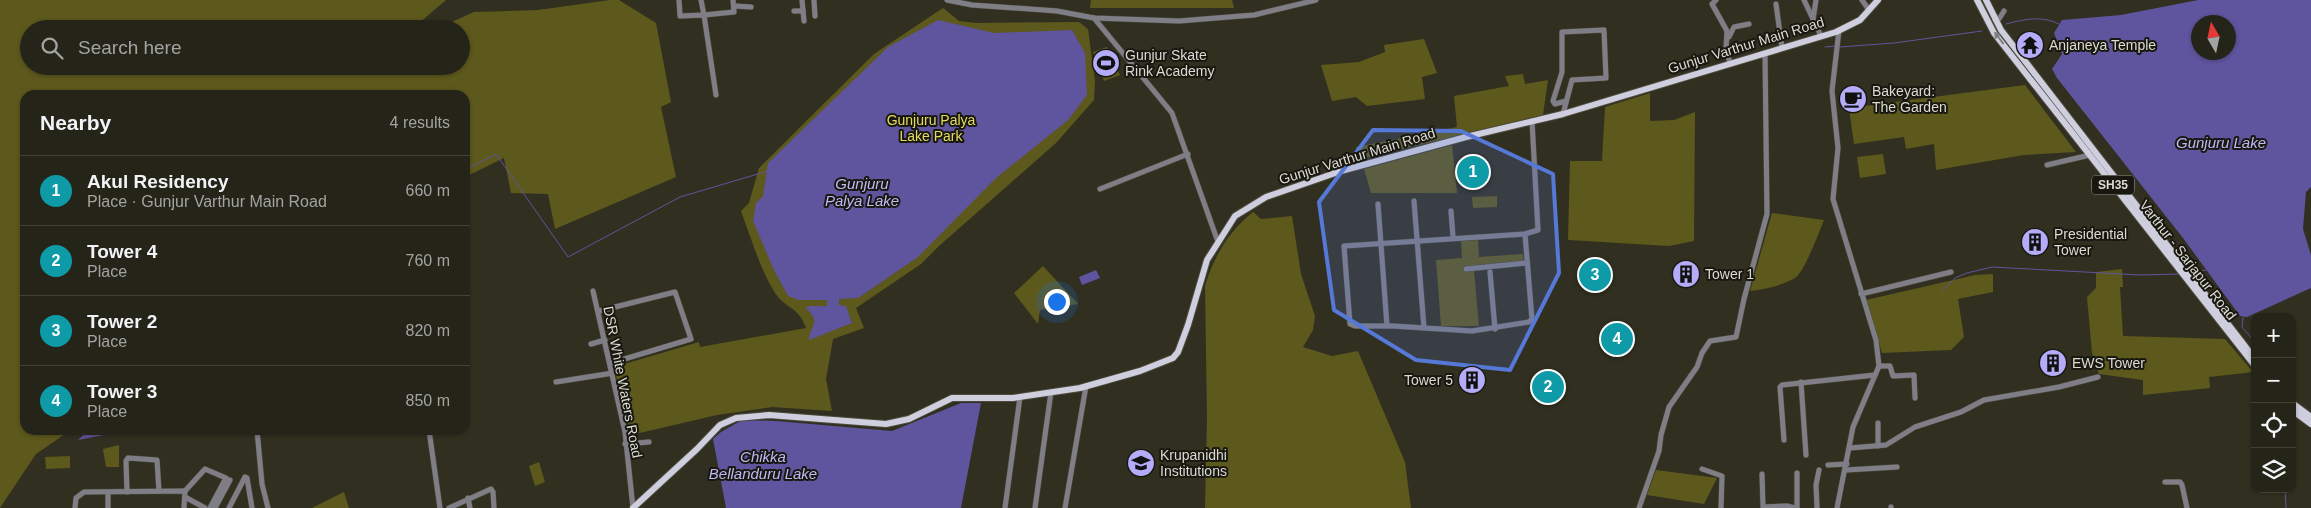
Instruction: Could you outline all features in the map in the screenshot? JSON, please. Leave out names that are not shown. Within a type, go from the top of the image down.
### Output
[{"type":"main road","name":"Gunjur Varthur Main Road","points":[[633,508],[720,425],[736,418],[769,415],[892,424],[909,419],[952,398],[1020,397],[1086,386],[1140,371],[1173,358],[1178,352],[1188,325],[1203,270],[1218,242],[1235,216],[1266,197],[1341,171],[1560,114],[1821,36],[1860,20],[1878,0]]},
{"type":"main road","name":"Varthur - Sarjapur Road","points":[[1977,0],[1994,33],[2251,361]]},
{"type":"main road","name":"Varthur - Sarjapur Road","points":[[1986,0],[1995,20],[2064,113],[2251,353]]},
{"type":"main road","points":[[2296,406],[2311,417]]},
{"type":"main road","points":[[2296,413],[2311,424]]},
{"type":"street","points":[[680,0],[680,16],[734,12],[733,0]]},
{"type":"street","points":[[701,0],[716,95]]},
{"type":"street","points":[[802,0],[804,21]]},
{"type":"street","points":[[814,0],[815,16]]},
{"type":"street","points":[[947,0],[1050,10],[1094,18],[1214,19],[1260,14],[1316,0]]},
{"type":"street","points":[[1804,0],[1821,36]]},
{"type":"street","points":[[1813,19],[1816,0]]},
{"type":"street","points":[[1862,0],[1869,10]]},
{"type":"street","points":[[1714,1],[1726,27],[1728,39]]},
{"type":"street","points":[[1776,4],[1782,48]]},
{"type":"street","points":[[734,6],[751,7]]},
{"type":"street","points":[[794,11],[803,11]]},
{"type":"street","points":[[1995,20],[1999,19],[2004,11]]},
{"type":"street","points":[[1094,18],[1172,113],[1218,242]]},
{"type":"street","points":[[1730,63],[1726,49],[1728,39],[1734,27],[1750,24]]},
{"type":"street","points":[[1560,79],[1606,78],[1604,30],[1562,32],[1562,72],[1553,101],[1555,104],[1566,101]]},
{"type":"street","points":[[1837,508],[1853,427],[1879,366],[1876,340],[1834,199],[1838,148],[1832,92],[1839,30]]},
{"type":"street","points":[[1638,508],[1659,451],[1661,435],[1669,407],[1697,367],[1702,353],[1710,342],[1736,337],[1744,299],[1767,214],[1765,53]]},
{"type":"street","points":[[1560,114],[1572,80]]},
{"type":"street","points":[[1560,103],[1560,114]]},
{"type":"street","points":[[1525,234],[1532,319],[1529,322],[1495,329],[1472,331],[1355,326],[1350,324],[1344,246],[1452,237],[1525,234],[1538,230],[1532,121]]},
{"type":"street","points":[[1100,189],[1188,154]]},
{"type":"street","points":[[2047,165],[2090,155]]},
{"type":"street","points":[[1414,201],[1424,328]]},
{"type":"street","points":[[1378,204],[1388,326]]},
{"type":"street","points":[[1451,211],[1452,237]]},
{"type":"street","points":[[1466,269],[1527,263]]},
{"type":"street","points":[[1490,272],[1495,329]]},
{"type":"street","points":[[1861,294],[1951,272]]},
{"type":"street","name":"DSR White Waters Road","points":[[593,291],[613,373],[633,508]]},
{"type":"street","points":[[598,311],[675,292],[691,339],[611,363]]},
{"type":"street","points":[[591,344],[605,340]]},
{"type":"street","points":[[1879,366],[1890,366],[1893,376],[1914,375],[1915,398]]},
{"type":"street","points":[[556,382],[613,373]]},
{"type":"street","points":[[1784,440],[1780,387],[1786,383],[1875,375]]},
{"type":"street","points":[[1850,448],[1892,443],[1915,427],[1961,412],[1984,400],[2059,387],[2098,377]]},
{"type":"street","points":[[1801,382],[1806,455]]},
{"type":"street","points":[[1065,508],[1086,386]]},
{"type":"street","points":[[1035,508],[1051,392]]},
{"type":"street","points":[[1004,508],[1020,397]]},
{"type":"street","points":[[1878,424],[1878,446]]},
{"type":"street","points":[[257,435],[262,484],[268,508]]},
{"type":"street","points":[[430,435],[440,508]]},
{"type":"street","points":[[625,444],[649,442]]},
{"type":"street","points":[[127,492],[126,461],[128,458],[157,460],[159,491]]},
{"type":"street","points":[[1828,465],[1897,468]]},
{"type":"street","points":[[184,508],[185,494],[204,469],[226,478],[210,508]]},
{"type":"street","points":[[1702,469],[1722,476],[1721,508]]},
{"type":"street","points":[[1817,508],[1816,485],[1820,470]]},
{"type":"street","points":[[1762,474],[1763,507],[1787,506],[1796,508],[1797,472]]},
{"type":"street","points":[[230,507],[245,477],[247,478],[252,508]]},
{"type":"street","points":[[215,508],[230,480]]},
{"type":"street","points":[[2165,482],[2180,482],[2187,508]]},
{"type":"street","points":[[449,508],[491,489],[493,492],[494,508]]},
{"type":"street","points":[[75,508],[76,498],[82,493],[159,491],[185,494],[205,508]]},
{"type":"street","points":[[108,493],[108,508]]},
{"type":"street","points":[[468,498],[470,508]]},
{"type":"highlighted area","points":[[1373,130],[1461,131],[1553,174],[1559,273],[1510,370],[1416,360],[1334,310],[1319,202]]},
{"type":"green space","points":[[0,0],[446,0],[423,20],[20,20],[20,75],[470,75],[470,20],[456,20],[474,12],[538,10],[619,0],[656,23],[671,102],[661,107],[676,177],[555,229],[548,194],[511,193],[504,158],[470,175],[470,90],[20,90],[20,435],[64,435],[36,454],[0,508]]},
{"type":"green space","points":[[1091,0],[1232,0],[1234,8],[1090,8]]},
{"type":"green space","name":"Gunjuru Palya Lake","points":[[943,8],[959,21],[976,23],[1079,22],[1088,29],[1095,81],[1094,100],[1056,143],[921,264],[856,308],[864,328],[833,339],[826,379],[832,411],[772,407],[717,415],[631,435],[614,367],[699,342],[700,347],[806,328],[800,316],[778,297],[772,289],[757,256],[741,211],[749,203],[759,168],[874,54]]},
{"type":"green space","points":[[1424,39],[1437,73],[1422,77],[1425,99],[1367,106],[1356,97],[1332,101],[1321,65],[1359,62],[1385,52],[1384,45]]},
{"type":"green space","name":"Gunjur Skate Rink Academy","points":[[1107,47],[1120,75],[1104,81],[1093,52]]},
{"type":"green space","points":[[1523,74],[1525,84],[1548,80],[1543,115],[1357,160],[1356,147],[1457,127],[1454,96],[1509,86],[1505,76]]},
{"type":"green space","points":[[2025,85],[2076,152],[2024,155],[1936,170],[1934,144],[1906,149],[1904,137],[1854,144],[1849,108]]},
{"type":"green space","points":[[1650,93],[1650,121],[1674,120],[1695,112],[1694,241],[1669,246],[1568,240],[1570,161],[1602,161],[1605,107]]},
{"type":"green space","points":[[1452,145],[1457,193],[1371,193],[1364,169]]},
{"type":"green space","points":[[1883,154],[1886,174],[1860,178],[1857,157]]},
{"type":"green space","points":[[1497,196],[1497,207],[1473,208],[1472,197]]},
{"type":"green space","points":[[1253,212],[1261,219],[1292,216],[1301,274],[1315,316],[1313,330],[1303,347],[1332,356],[1358,351],[1405,462],[1411,508],[1205,508],[1207,418],[1205,286],[1213,264],[1223,245],[1244,219]]},
{"type":"green space","points":[[1772,213],[1824,220],[1799,275],[1779,285],[1750,291]]},
{"type":"green space","points":[[1478,240],[1479,257],[1523,254],[1524,266],[1474,271],[1479,326],[1441,326],[1436,260],[1462,258],[1461,241]]},
{"type":"green space","points":[[1043,266],[1078,304],[1040,310],[1038,324],[1014,293]]},
{"type":"green space","points":[[2122,269],[2123,287],[2120,287],[2123,336],[2225,339],[2251,370],[2251,372],[2209,377],[2210,388],[2143,395],[2143,380],[2099,374],[2092,353],[2087,297],[2096,288],[2096,272]]},
{"type":"green space","points":[[1993,274],[1993,292],[1958,299],[1964,337],[1951,350],[1882,353],[1866,300],[1975,275]]},
{"type":"green space","points":[[119,445],[119,467],[106,467],[103,449]]},
{"type":"green space","points":[[70,456],[70,468],[46,469],[45,457]]},
{"type":"green space","points":[[539,462],[545,482],[535,486],[529,466]]},
{"type":"green space","points":[[1656,470],[1717,478],[1704,504],[1647,495]]},
{"type":"green space","points":[[344,492],[349,508],[312,508]]},
{"type":"water","name":"Gunjuru Lake","points":[[2198,0],[2311,0],[2311,187],[2306,192],[2303,229],[2311,255],[2311,288],[2256,313],[2251,313],[2251,315],[2247,317],[2240,316],[2183,238],[2057,78],[2052,69],[2062,54],[2054,33],[2062,20],[2121,15]]},
{"type":"water","name":"Gunjuru Palya Lake","points":[[938,20],[994,33],[1072,30],[1085,53],[1087,95],[1068,120],[996,178],[918,257],[858,298],[839,299],[839,305],[846,306],[852,323],[809,340],[814,321],[811,313],[806,308],[809,306],[827,306],[827,300],[799,300],[788,296],[774,270],[753,221],[756,203],[763,196],[768,163],[888,47]]},
{"type":"water","points":[[1096,270],[1100,278],[1082,285],[1079,277]]},
{"type":"water","name":"Chikka Bellanduru Lake","points":[[961,403],[981,403],[961,508],[726,508],[713,439],[742,420],[892,431]]},
{"type":"water","points":[[84,435],[104,435],[78,440]]},
{"type":"waterway","points":[[2006,24],[2027,19],[2041,19],[2061,25]]},
{"type":"waterway","points":[[1840,47],[1894,43],[1982,31]]},
{"type":"waterway","points":[[1825,47],[1836,46]]},
{"type":"waterway","points":[[470,167],[496,154],[568,257],[680,197],[768,171]]},
{"type":"waterway","points":[[1942,291],[1955,278],[1992,267],[2140,275],[2179,274]]},
{"type":"waterway","points":[[2190,273],[2206,270]]},
{"type":"waterway","points":[[2243,317],[2242,327],[2251,337]]},
{"type":"waterway","points":[[2285,493],[2286,508]]},
{"type":"place","name":"Anjaneya Temple","points":[[2030,45]]},
{"type":"place","name":"Gunjur Skate Rink Academy","points":[[1106,63]]},
{"type":"place","name":"Bakeyard: The Garden","points":[[1853,99]]},
{"type":"place","name":"Akul Residency","points":[[1473,172]]},
{"type":"place","name":"Presidential Tower","points":[[2035,242]]},
{"type":"place","name":"Tower 1","points":[[1686,274]]},
{"type":"place","name":"Tower 2","points":[[1595,275]]},
{"type":"place","name":"Tower 3","points":[[1617,339]]},
{"type":"place","name":"EWS Tower","points":[[2053,363]]},
{"type":"place","name":"Tower 5","points":[[1472,380]]},
{"type":"place","name":"Tower 4","points":[[1548,387]]},
{"type":"place","name":"Krupanidhi Institutions","points":[[1141,463]]},
{"type":"park label","name":"Gunjuru Palya Lake Park","points":[[931,128]]}]
